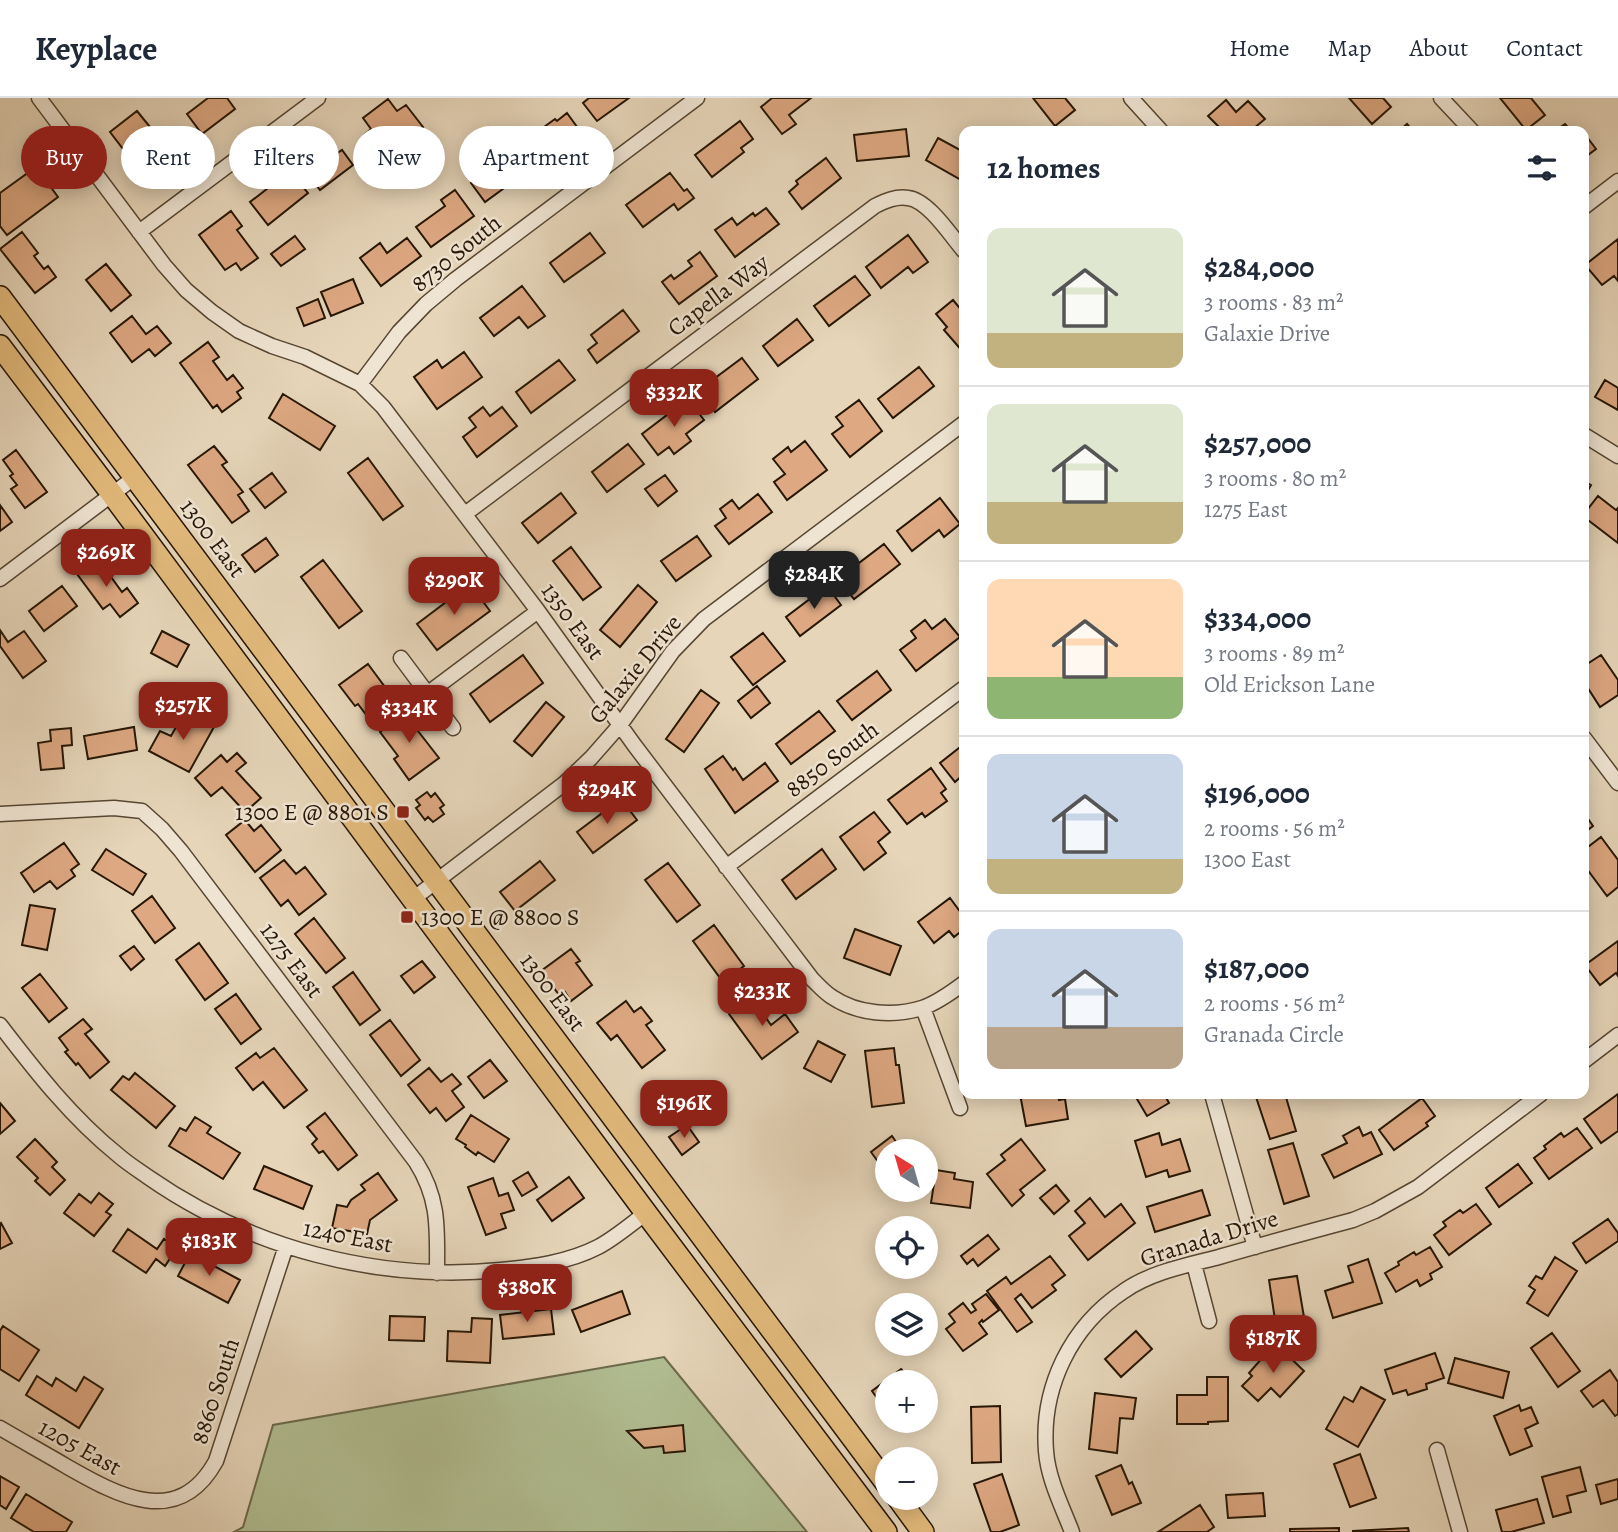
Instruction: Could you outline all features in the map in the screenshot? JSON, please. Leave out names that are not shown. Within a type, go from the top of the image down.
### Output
[{"type":"main road","name":"1300 East","points":[[0,297],[875,1468]]},
{"type":"main road","points":[[0,346],[886,1532]]},
{"type":"main road","points":[[907,1510],[923,1532]]},
{"type":"street","name":"1350 East","points":[[39,98],[164,265],[186,290],[239,331],[305,357],[360,384],[390,415],[812,979],[832,998],[857,1009],[900,1013],[923,1008]]},
{"type":"street","points":[[139,232],[318,98]]},
{"type":"street","name":"8730 South","points":[[360,384],[399,332],[426,304],[697,98]]},
{"type":"street","points":[[1130,98],[1156,126]]},
{"type":"street","points":[[1441,98],[1467,126]]},
{"type":"street","points":[[1589,203],[1618,181]]},
{"type":"street","name":"Capella Way","points":[[465,514],[875,206],[891,199],[908,198],[918,201],[959,245]]},
{"type":"street","name":"Galaxie Drive","points":[[413,899],[565,783],[592,758],[673,651],[704,619],[959,427]]},
{"type":"street","points":[[1589,438],[1618,456]]},
{"type":"street","points":[[0,579],[135,477]]},
{"type":"street","points":[[427,694],[538,611]]},
{"type":"street","points":[[401,658],[453,728]]},
{"type":"street","name":"8850 South","points":[[726,867],[959,692]]},
{"type":"street","points":[[1589,745],[1618,783]]},
{"type":"street","name":"1275 East","points":[[0,814],[114,808],[142,811],[162,829],[416,1162],[433,1198],[437,1273]]},
{"type":"street","points":[[959,986],[923,1008],[960,1108]]},
{"type":"street","name":"1240 East","points":[[0,1025],[77,1119],[118,1156],[168,1191],[224,1222],[286,1247],[386,1269],[437,1273],[478,1272],[561,1261],[598,1247],[646,1213]]},
{"type":"street","points":[[1589,1057],[1618,1035]]},
{"type":"street","points":[[1213,1099],[1255,1247]]},
{"type":"street","name":"Granada Drive","points":[[1072,1532],[1052,1480],[1046,1452],[1046,1423],[1060,1364],[1077,1335],[1099,1310],[1126,1289],[1156,1275],[1375,1212],[1428,1179],[1534,1099]]},
{"type":"street","name":"8860 South","points":[[140,1500],[176,1498],[193,1490],[207,1478],[216,1461],[286,1247]]},
{"type":"street","points":[[1194,1264],[1209,1321]]},
{"type":"street","name":"1205 East","points":[[0,1428],[97,1483],[140,1500]]},
{"type":"street","points":[[1437,1450],[1460,1532]]},
{"type":"green space","points":[[664,1357],[807,1532],[234,1532],[243,1527],[273,1425]]},
{"type":"building","points":[[208,98],[227,98],[235,109],[213,126],[196,126],[187,114]]},
{"type":"building","points":[[589,98],[629,98],[597,121],[583,103]]},
{"type":"building","points":[[772,98],[811,98],[789,115],[796,124],[782,134],[761,107]]},
{"type":"building","points":[[1033,98],[1065,98],[1075,110],[1055,126]]},
{"type":"building","points":[[1349,98],[1383,98],[1391,107],[1372,124]]},
{"type":"building","points":[[1500,98],[1531,98],[1545,115],[1531,126],[1523,126]]},
{"type":"building","points":[[388,99],[397,111],[406,105],[422,126],[369,126],[363,118]]},
{"type":"building","points":[[1226,100],[1236,112],[1248,101],[1265,119],[1257,126],[1218,126],[1208,116]]},
{"type":"building","points":[[137,111],[149,126],[121,126],[121,146],[110,132]]},
{"type":"building","points":[[567,113],[576,126],[545,126],[555,119],[557,121]]},
{"type":"building","points":[[740,121],[753,139],[741,148],[744,152],[712,177],[695,155]]},
{"type":"building","points":[[906,129],[909,156],[857,161],[854,135]]},
{"type":"building","points":[[938,138],[959,149],[959,179],[926,160]]},
{"type":"building","points":[[1589,140],[1596,149],[1589,154]]},
{"type":"building","points":[[342,150],[353,165],[339,176],[339,152]]},
{"type":"building","points":[[826,158],[841,178],[802,209],[789,192],[798,184],[796,181]]},
{"type":"building","points":[[670,173],[684,191],[687,189],[694,198],[678,210],[674,204],[643,227],[626,205]]},
{"type":"building","points":[[21,178],[21,189],[52,189],[58,197],[7,235],[0,226],[0,193]]},
{"type":"building","points":[[267,189],[305,189],[308,193],[268,225],[250,202]]},
{"type":"building","points":[[475,189],[503,189],[485,202]]},
{"type":"building","points":[[455,190],[474,216],[431,247],[416,227],[445,206],[441,200]]},
{"type":"building","points":[[766,208],[779,224],[735,257],[715,230],[732,218],[737,225],[753,213],[755,216]]},
{"type":"building","points":[[231,211],[242,226],[237,230],[258,258],[241,270],[236,263],[225,270],[199,235]]},
{"type":"building","points":[[22,232],[38,253],[34,256],[44,269],[48,266],[56,277],[35,293],[0,249]]},
{"type":"building","points":[[590,233],[605,253],[564,282],[550,263]]},
{"type":"building","points":[[908,235],[928,262],[913,273],[908,267],[881,288],[866,267]]},
{"type":"building","points":[[295,236],[305,249],[281,266],[271,254]]},
{"type":"building","points":[[407,238],[421,256],[381,286],[360,258],[380,243],[387,253]]},
{"type":"building","points":[[1618,239],[1618,281],[1614,276],[1602,285],[1589,270],[1589,262]]},
{"type":"building","points":[[700,252],[717,276],[679,304],[662,282],[671,275],[674,279],[692,266],[688,261]]},
{"type":"building","points":[[106,264],[131,295],[111,311],[86,280]]},
{"type":"building","points":[[855,276],[870,295],[829,326],[814,306]]},
{"type":"building","points":[[353,279],[363,303],[331,316],[321,292]]},
{"type":"building","points":[[522,286],[545,316],[528,328],[519,317],[494,336],[480,318]]},
{"type":"building","points":[[318,299],[325,318],[304,326],[297,308]]},
{"type":"building","points":[[953,300],[959,307],[959,347],[944,330],[947,327],[936,314]]},
{"type":"building","points":[[623,310],[639,331],[597,363],[588,350],[597,343],[591,335]]},
{"type":"building","points":[[132,316],[146,334],[157,326],[171,343],[155,356],[149,349],[132,362],[110,333]]},
{"type":"building","points":[[797,319],[813,340],[778,366],[763,346]]},
{"type":"building","points":[[208,342],[219,357],[213,361],[227,380],[233,375],[243,388],[237,392],[241,398],[222,412],[217,405],[213,408],[180,363]]},
{"type":"building","points":[[464,352],[482,377],[437,409],[414,377],[437,360],[442,368]]},
{"type":"building","points":[[742,358],[758,379],[715,412],[699,390]]},
{"type":"building","points":[[559,360],[575,380],[531,413],[516,392]]},
{"type":"building","points":[[919,367],[934,386],[893,418],[878,399]]},
{"type":"building","points":[[1605,380],[1618,388],[1618,410],[1595,397]]},
{"type":"building","points":[[283,394],[335,426],[320,450],[269,418]]},
{"type":"building","points":[[688,399],[704,420],[686,434],[691,441],[674,454],[669,447],[658,455],[642,434]]},
{"type":"building","points":[[859,400],[882,431],[850,457],[832,434],[843,426],[836,417]]},
{"type":"building","points":[[483,407],[490,416],[502,407],[517,426],[477,457],[463,437],[476,427],[469,418]]},
{"type":"building","points":[[805,441],[827,470],[787,500],[774,482],[785,474],[773,459],[788,447],[791,452]]},
{"type":"building","points":[[628,444],[644,464],[607,492],[592,472]]},
{"type":"building","points":[[214,446],[227,462],[222,465],[243,492],[238,495],[249,511],[232,523],[188,465]]},
{"type":"building","points":[[16,450],[47,492],[25,508],[11,489],[17,485],[3,460]]},
{"type":"building","points":[[368,458],[403,506],[383,520],[348,473]]},
{"type":"building","points":[[272,473],[286,492],[265,508],[250,489]]},
{"type":"building","points":[[665,475],[677,491],[658,506],[645,489]]},
{"type":"building","points":[[561,493],[576,513],[538,543],[522,523]]},
{"type":"building","points":[[758,494],[772,512],[729,544],[715,526],[726,518],[720,509],[732,500],[739,509]]},
{"type":"building","points":[[1598,496],[1616,510],[1618,508],[1618,543],[1589,521],[1589,508]]},
{"type":"building","points":[[940,498],[959,523],[944,537],[939,530],[912,551],[897,531]]},
{"type":"building","points":[[0,505],[12,522],[0,531]]},
{"type":"building","points":[[697,536],[711,556],[676,581],[661,561]]},
{"type":"building","points":[[266,538],[278,555],[255,572],[242,555]]},
{"type":"building","points":[[884,544],[900,564],[854,599],[838,579]]},
{"type":"building","points":[[571,547],[601,587],[583,600],[553,561]]},
{"type":"building","points":[[98,559],[122,592],[127,588],[138,603],[120,617],[110,604],[103,609],[77,574]]},
{"type":"building","points":[[323,560],[362,611],[339,628],[301,577]]},
{"type":"building","points":[[470,584],[490,611],[437,650],[417,624]]},
{"type":"building","points":[[638,585],[657,602],[620,647],[600,630]]},
{"type":"building","points":[[62,586],[77,606],[44,631],[29,611]]},
{"type":"building","points":[[827,586],[841,605],[800,636],[786,617]]},
{"type":"building","points":[[945,619],[959,638],[916,671],[900,650],[916,638],[911,631],[925,620],[932,629]]},
{"type":"building","points":[[0,630],[8,642],[24,631],[46,661],[23,678],[0,646]]},
{"type":"building","points":[[162,631],[189,645],[177,667],[151,653]]},
{"type":"building","points":[[763,633],[785,661],[753,685],[731,657]]},
{"type":"building","points":[[523,655],[543,683],[490,722],[470,694]]},
{"type":"building","points":[[1601,655],[1618,680],[1618,695],[1600,707],[1589,690],[1589,663]]},
{"type":"building","points":[[368,664],[388,691],[393,687],[407,705],[376,728],[339,685]]},
{"type":"building","points":[[877,671],[891,690],[852,720],[837,701]]},
{"type":"building","points":[[757,686],[770,703],[751,718],[738,701]]},
{"type":"building","points":[[701,690],[719,703],[684,752],[666,739]]},
{"type":"building","points":[[546,702],[564,717],[532,756],[514,741]]},
{"type":"building","points":[[410,709],[423,727],[418,731],[439,758],[409,780],[394,759],[398,756],[380,732]]},
{"type":"building","points":[[185,711],[214,727],[189,772],[149,751],[160,731],[171,736]]},
{"type":"building","points":[[819,711],[835,731],[791,764],[776,744]]},
{"type":"building","points":[[134,727],[137,750],[88,759],[84,736]]},
{"type":"building","points":[[71,728],[72,745],[62,746],[64,768],[41,770],[38,743],[51,741],[50,730]]},
{"type":"building","points":[[959,748],[959,778],[955,782],[940,763]]},
{"type":"building","points":[[237,753],[246,763],[236,771],[261,798],[245,812],[222,787],[211,796],[195,778],[221,755],[227,762]]},
{"type":"building","points":[[723,756],[743,780],[765,763],[778,781],[735,813],[705,769]]},
{"type":"building","points":[[931,768],[946,789],[941,793],[947,801],[925,817],[922,813],[907,824],[888,800]]},
{"type":"building","points":[[427,792],[431,797],[435,793],[444,805],[440,808],[444,814],[433,822],[428,817],[425,820],[416,808],[420,805],[416,800]]},
{"type":"building","points":[[621,799],[637,820],[593,853],[577,832]]},
{"type":"building","points":[[874,812],[890,832],[878,842],[886,853],[864,870],[840,837]]},
{"type":"building","points":[[245,820],[254,831],[261,825],[281,850],[255,872],[226,835]]},
{"type":"building","points":[[1601,837],[1618,860],[1618,887],[1607,896],[1589,872],[1589,846]]},
{"type":"building","points":[[64,843],[79,864],[71,870],[75,876],[57,889],[50,881],[34,892],[21,873]]},
{"type":"building","points":[[106,849],[146,874],[133,895],[92,870]]},
{"type":"building","points":[[822,849],[836,869],[796,899],[782,880]]},
{"type":"building","points":[[284,860],[296,874],[305,867],[326,894],[299,915],[288,900],[281,906],[260,878]]},
{"type":"building","points":[[540,861],[555,880],[515,911],[500,892]]},
{"type":"building","points":[[668,863],[700,905],[677,922],[645,880]]},
{"type":"building","points":[[152,896],[175,928],[155,943],[132,911]]},
{"type":"building","points":[[950,898],[959,910],[959,933],[954,937],[949,931],[934,943],[918,922]]},
{"type":"building","points":[[30,905],[55,909],[47,950],[22,945]]},
{"type":"building","points":[[314,918],[345,958],[326,973],[295,934]]},
{"type":"building","points":[[714,925],[744,966],[723,982],[693,941]]},
{"type":"building","points":[[855,929],[901,946],[890,975],[844,958]]},
{"type":"building","points":[[1618,941],[1618,976],[1616,973],[1600,985],[1589,970],[1589,962]]},
{"type":"building","points":[[199,943],[228,983],[205,1000],[176,960]]},
{"type":"building","points":[[134,946],[144,959],[131,970],[120,956]]},
{"type":"building","points":[[571,949],[580,961],[576,963],[592,985],[571,1001],[565,992],[560,996],[541,971]]},
{"type":"building","points":[[422,961],[435,977],[414,993],[401,976]]},
{"type":"building","points":[[353,972],[380,1010],[360,1025],[333,987]]},
{"type":"building","points":[[40,974],[67,1008],[49,1022],[22,988]]},
{"type":"building","points":[[236,994],[261,1029],[241,1044],[215,1009]]},
{"type":"building","points":[[751,997],[771,1025],[785,1014],[798,1032],[762,1059],[729,1014]]},
{"type":"building","points":[[626,1001],[634,1012],[641,1007],[652,1021],[646,1025],[665,1050],[642,1068],[617,1035],[611,1040],[597,1023]]},
{"type":"building","points":[[83,1019],[92,1029],[85,1034],[109,1062],[90,1078],[65,1052],[68,1050],[59,1038]]},
{"type":"building","points":[[390,1020],[420,1060],[401,1076],[370,1035]]},
{"type":"building","points":[[818,1041],[845,1055],[831,1082],[804,1068]]},
{"type":"building","points":[[274,1048],[307,1090],[284,1108],[263,1082],[253,1090],[236,1068],[256,1053],[260,1058]]},
{"type":"building","points":[[894,1048],[904,1103],[872,1107],[865,1051]]},
{"type":"building","points":[[490,1060],[507,1081],[484,1098],[468,1077]]},
{"type":"building","points":[[429,1068],[441,1082],[452,1074],[461,1084],[452,1091],[464,1107],[446,1121],[436,1108],[430,1113],[408,1085]]},
{"type":"building","points":[[135,1073],[175,1106],[156,1128],[111,1090],[123,1076],[129,1080]]},
{"type":"building","points":[[1618,1094],[1618,1131],[1601,1143],[1584,1119]]},
{"type":"building","points":[[1021,1099],[1065,1099],[1068,1119],[1026,1126]]},
{"type":"building","points":[[1137,1099],[1167,1099],[1169,1103],[1147,1116]]},
{"type":"building","points":[[1257,1099],[1286,1099],[1296,1131],[1270,1139]]},
{"type":"building","points":[[1421,1099],[1435,1116],[1426,1123],[1428,1126],[1394,1150],[1379,1130]]},
{"type":"building","points":[[0,1103],[15,1121],[0,1134]]},
{"type":"building","points":[[325,1113],[357,1155],[338,1170],[323,1151],[319,1153],[312,1144],[317,1139],[307,1127]]},
{"type":"building","points":[[471,1115],[509,1139],[494,1162],[478,1152],[476,1155],[456,1139]]},
{"type":"building","points":[[195,1117],[211,1127],[207,1133],[240,1153],[223,1179],[169,1146],[180,1128],[186,1131]]},
{"type":"building","points":[[687,1125],[699,1142],[682,1155],[669,1137]]},
{"type":"building","points":[[1359,1127],[1363,1136],[1371,1132],[1382,1154],[1334,1178],[1322,1155],[1347,1143],[1343,1136]]},
{"type":"building","points":[[1577,1128],[1592,1148],[1549,1179],[1534,1158],[1561,1133],[1564,1137]]},
{"type":"building","points":[[1159,1133],[1162,1145],[1180,1139],[1190,1171],[1169,1177],[1167,1170],[1146,1177],[1135,1141]]},
{"type":"building","points":[[35,1139],[57,1162],[52,1167],[65,1180],[50,1195],[35,1181],[38,1178],[17,1157]]},
{"type":"building","points":[[1021,1139],[1045,1170],[1020,1190],[1024,1195],[1012,1206],[987,1174],[1005,1160],[1001,1155]]},
{"type":"building","points":[[1293,1143],[1309,1196],[1284,1204],[1268,1150]]},
{"type":"building","points":[[1518,1164],[1532,1183],[1499,1207],[1486,1188]]},
{"type":"building","points":[[264,1166],[312,1186],[303,1209],[254,1189]]},
{"type":"building","points":[[938,1170],[955,1173],[954,1179],[973,1182],[970,1208],[931,1203],[938,1202]]},
{"type":"building","points":[[528,1172],[537,1187],[522,1196],[513,1181]]},
{"type":"building","points":[[378,1173],[397,1200],[370,1220],[367,1234],[332,1228],[337,1205],[347,1207],[351,1200],[365,1190],[361,1185]]},
{"type":"building","points":[[569,1177],[584,1198],[552,1221],[537,1200]]},
{"type":"building","points":[[493,1178],[499,1196],[508,1193],[514,1210],[501,1214],[506,1228],[486,1235],[468,1187]]},
{"type":"building","points":[[1056,1185],[1069,1201],[1054,1214],[1040,1198]]},
{"type":"building","points":[[1202,1190],[1210,1215],[1155,1232],[1147,1207]]},
{"type":"building","points":[[99,1193],[113,1204],[106,1212],[111,1215],[94,1236],[64,1213],[79,1194],[91,1203]]},
{"type":"building","points":[[1090,1198],[1105,1217],[1121,1204],[1135,1223],[1088,1260],[1069,1236],[1085,1223],[1075,1211]]},
{"type":"building","points":[[1476,1204],[1491,1224],[1449,1255],[1434,1235],[1446,1226],[1443,1222],[1460,1210],[1463,1213]]},
{"type":"building","points":[[1608,1219],[1618,1233],[1618,1241],[1586,1263],[1573,1243]]},
{"type":"building","points":[[0,1224],[12,1243],[0,1249]]},
{"type":"building","points":[[128,1229],[157,1249],[164,1239],[177,1248],[165,1266],[156,1259],[146,1273],[113,1251]]},
{"type":"building","points":[[988,1235],[999,1249],[978,1266],[973,1259],[967,1264],[961,1256]]},
{"type":"building","points":[[1430,1247],[1442,1267],[1430,1274],[1432,1279],[1420,1286],[1417,1280],[1396,1292],[1385,1273],[1414,1252],[1416,1255]]},
{"type":"building","points":[[190,1253],[240,1280],[228,1303],[178,1276]]},
{"type":"building","points":[[1050,1256],[1065,1275],[1052,1285],[1056,1290],[1032,1308],[1021,1294],[1015,1299],[1032,1322],[1017,1332],[987,1291],[1006,1277],[1011,1284]]},
{"type":"building","points":[[1555,1257],[1577,1271],[1548,1316],[1527,1303],[1535,1290],[1529,1286],[1536,1276],[1542,1279]]},
{"type":"building","points":[[1368,1259],[1382,1303],[1333,1318],[1325,1291],[1353,1282],[1348,1266]]},
{"type":"building","points":[[1297,1276],[1306,1329],[1277,1333],[1269,1280]]},
{"type":"building","points":[[622,1291],[630,1314],[581,1332],[572,1310]]},
{"type":"building","points":[[986,1294],[999,1310],[979,1323],[987,1334],[963,1351],[946,1329],[955,1322],[949,1314],[963,1303],[971,1313],[976,1310],[972,1304]]},
{"type":"building","points":[[551,1309],[554,1334],[503,1339],[500,1315]]},
{"type":"building","points":[[390,1316],[425,1317],[424,1341],[389,1340]]},
{"type":"building","points":[[472,1318],[492,1319],[490,1363],[447,1361],[448,1331],[471,1332]]},
{"type":"building","points":[[3,1326],[39,1350],[19,1381],[0,1369],[0,1331]]},
{"type":"building","points":[[1136,1331],[1152,1349],[1121,1377],[1105,1359]]},
{"type":"building","points":[[1552,1333],[1580,1371],[1558,1387],[1531,1348]]},
{"type":"building","points":[[1278,1346],[1304,1371],[1280,1397],[1271,1388],[1258,1401],[1242,1386],[1252,1376],[1249,1373],[1263,1357],[1265,1359]]},
{"type":"building","points":[[1435,1353],[1444,1378],[1426,1384],[1427,1389],[1408,1395],[1406,1390],[1393,1394],[1385,1370]]},
{"type":"building","points":[[1455,1358],[1509,1372],[1503,1398],[1448,1383]]},
{"type":"building","points":[[1610,1370],[1618,1382],[1618,1414],[1615,1416],[1603,1400],[1593,1407],[1581,1391]]},
{"type":"building","points":[[37,1376],[52,1386],[56,1378],[76,1391],[84,1377],[103,1389],[79,1428],[26,1395]]},
{"type":"building","points":[[1207,1377],[1228,1377],[1228,1421],[1177,1424],[1177,1395],[1207,1395]]},
{"type":"building","points":[[1361,1387],[1385,1400],[1358,1447],[1326,1429],[1344,1397],[1353,1402]]},
{"type":"building","points":[[1095,1393],[1136,1398],[1133,1419],[1120,1418],[1117,1453],[1089,1449]]},
{"type":"building","points":[[1519,1405],[1521,1411],[1531,1407],[1538,1423],[1525,1429],[1532,1446],[1510,1455],[1494,1416]]},
{"type":"building","points":[[1000,1406],[1001,1462],[972,1463],[971,1407]]},
{"type":"building","points":[[683,1425],[685,1451],[664,1453],[663,1446],[644,1448],[627,1431]]},
{"type":"building","points":[[1360,1454],[1376,1498],[1350,1507],[1334,1464]]},
{"type":"building","points":[[1121,1465],[1141,1503],[1112,1515],[1096,1476]]},
{"type":"building","points":[[1580,1467],[1586,1491],[1567,1496],[1571,1512],[1553,1517],[1542,1477]]},
{"type":"building","points":[[1002,1474],[1019,1525],[1000,1532],[991,1532],[974,1484]]},
{"type":"building","points":[[0,1476],[19,1487],[6,1509],[0,1505]]},
{"type":"building","points":[[1618,1479],[1618,1499],[1601,1504],[1596,1485]]},
{"type":"building","points":[[1263,1493],[1265,1516],[1228,1518],[1226,1495]]},
{"type":"building","points":[[26,1494],[72,1522],[66,1532],[34,1532],[11,1518]]},
{"type":"building","points":[[1537,1499],[1544,1523],[1502,1532],[1496,1510]]},
{"type":"building","points":[[1200,1505],[1214,1527],[1207,1532],[1158,1532]]},
{"type":"building","points":[[1339,1528],[1339,1532],[1290,1532],[1290,1529]]},
{"type":"building","points":[[1408,1528],[1409,1532],[1353,1532],[1353,1531]]},
{"type":"place","name":"1300 E @ 8801 S","points":[[403,812]]},
{"type":"place","name":"1300 E @ 8800 S","points":[[407,917]]}]
